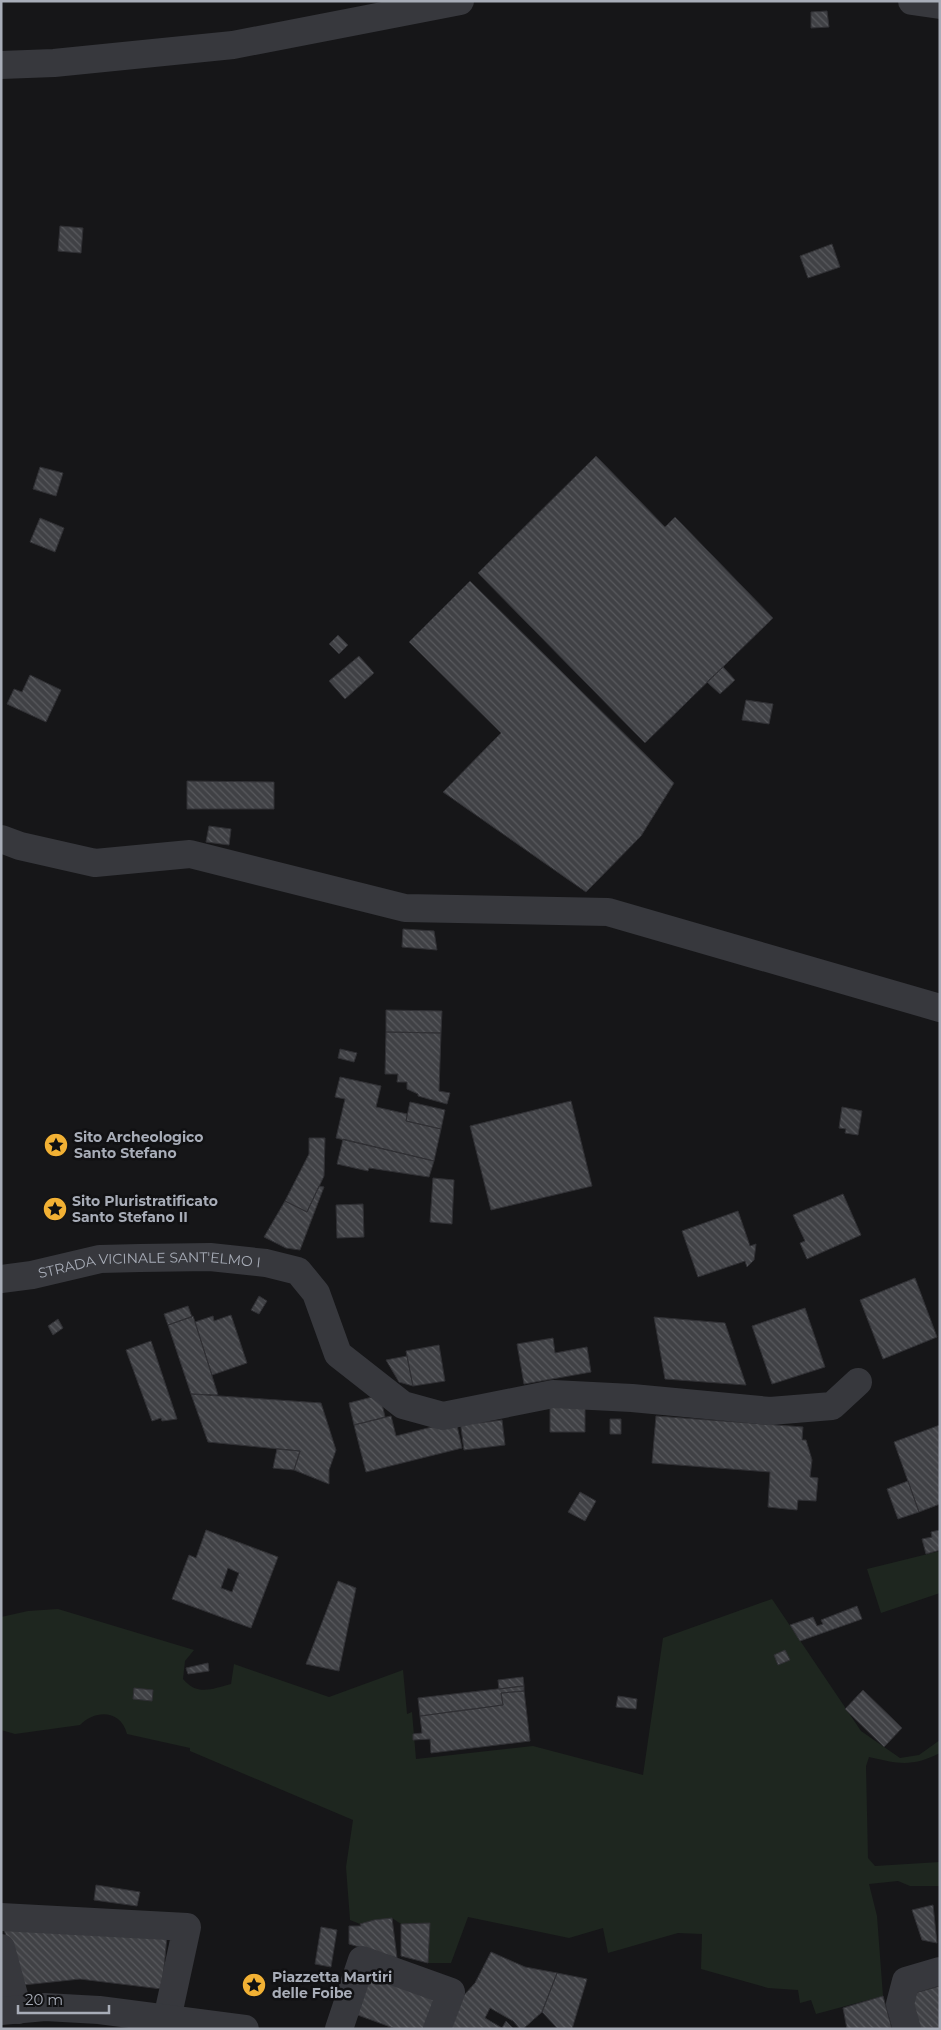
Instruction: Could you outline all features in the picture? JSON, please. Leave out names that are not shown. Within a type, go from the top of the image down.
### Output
[{"type":"street","points":[[1,65],[54,63],[233,45],[460,1]]},
{"type":"street","points":[[912,1],[940,5]]},
{"type":"street","points":[[1,839],[20,846],[95,863],[190,854],[405,908],[608,912],[940,1008]]},
{"type":"street","name":"STRADA VICINALE SANT'ELMO I","points":[[1,1279],[32,1275],[108,1259],[210,1257],[266,1263],[298,1271],[316,1293],[338,1354],[403,1405],[443,1416],[554,1394],[632,1398],[770,1411],[796,1409],[832,1406],[858,1382]]},
{"type":"street","points":[[1,1917],[187,1927],[167,2019]]},
{"type":"street","points":[[1,1948],[10,2010],[45,2007],[101,2019],[167,2019],[245,2029]]},
{"type":"street","points":[[339,2029],[362,1960],[451,1992],[437,2029]]},
{"type":"street","points":[[907,2029],[900,2004],[906,1981],[940,1971]]},
{"type":"shaded area","points":[[940,1551],[940,1593],[881,1613],[867,1569]]},
{"type":"shaded area","points":[[772,1599],[861,1731],[900,1758],[919,1755],[940,1740],[940,1753],[921,1761],[897,1763],[869,1757],[866,1766],[868,1858],[875,1866],[940,1862],[940,1886],[910,1886],[898,1881],[869,1884],[877,1916],[883,1996],[816,2014],[811,2000],[800,2003],[798,1990],[768,1988],[701,1969],[702,1934],[678,1933],[608,1953],[603,1928],[569,1938],[468,1917],[451,1963],[428,1963],[429,1923],[401,1924],[392,1918],[360,1924],[350,1920],[346,1867],[353,1820],[190,1751],[190,1748],[127,1734],[119,1720],[107,1714],[93,1716],[80,1725],[15,1734],[1,1730],[1,1617],[28,1611],[58,1609],[194,1650],[185,1661],[183,1679],[194,1688],[199,1689],[205,1690],[231,1684],[234,1664],[329,1697],[403,1670],[407,1714],[412,1712],[416,1759],[533,1746],[643,1775],[663,1638]]},
{"type":"building","points":[[827,11],[829,27],[811,28],[811,12]]},
{"type":"building","points":[[60,226],[83,228],[81,253],[58,251]]},
{"type":"building","points":[[832,244],[840,267],[808,278],[800,256]]},
{"type":"building","points":[[596,456],[665,527],[675,517],[773,618],[645,743],[478,573]]},
{"type":"building","points":[[40,467],[63,473],[56,496],[33,489]]},
{"type":"building","points":[[40,518],[64,528],[55,552],[30,542]]},
{"type":"building","points":[[470,581],[674,783],[641,836],[586,892],[443,792],[501,733],[409,642]]},
{"type":"building","points":[[338,635],[348,645],[339,654],[329,644]]},
{"type":"building","points":[[359,656],[374,673],[345,699],[329,681]]},
{"type":"building","points":[[723,667],[735,680],[720,694],[707,682]]},
{"type":"building","points":[[30,675],[61,690],[46,722],[7,704],[14,689],[22,692]]},
{"type":"building","points":[[746,700],[773,704],[769,724],[742,720]]},
{"type":"building","points":[[187,781],[274,782],[274,809],[187,809]]},
{"type":"building","points":[[209,826],[231,829],[229,845],[206,842]]},
{"type":"building","points":[[403,929],[434,931],[437,950],[402,947]]},
{"type":"building","points":[[386,1010],[442,1011],[441,1033],[386,1032]]},
{"type":"building","points":[[386,1032],[441,1033],[439,1091],[450,1093],[447,1104],[418,1096],[418,1094],[407,1089],[407,1082],[397,1082],[398,1074],[385,1074]]},
{"type":"building","points":[[340,1049],[357,1053],[354,1062],[338,1058]]},
{"type":"building","points":[[340,1077],[381,1086],[376,1107],[407,1114],[406,1121],[441,1129],[434,1161],[336,1138],[345,1099],[335,1097]]},
{"type":"building","points":[[571,1101],[592,1186],[491,1210],[470,1126]]},
{"type":"building","points":[[410,1102],[445,1110],[441,1129],[406,1121]]},
{"type":"building","points":[[842,1107],[862,1111],[858,1135],[845,1133],[846,1129],[839,1128]]},
{"type":"building","points":[[309,1138],[325,1138],[324,1176],[307,1212],[285,1201],[309,1154]]},
{"type":"building","points":[[343,1139],[434,1161],[429,1177],[369,1168],[368,1171],[337,1164]]},
{"type":"building","points":[[433,1178],[454,1180],[452,1224],[430,1222]]},
{"type":"building","points":[[319,1186],[324,1187],[300,1250],[286,1248],[264,1237],[285,1201],[307,1212]]},
{"type":"building","points":[[843,1194],[861,1235],[807,1259],[800,1243],[805,1241],[793,1215]]},
{"type":"building","points":[[363,1204],[364,1237],[337,1238],[336,1205]]},
{"type":"building","points":[[738,1211],[750,1246],[756,1244],[754,1260],[747,1267],[745,1261],[698,1277],[682,1231]]},
{"type":"building","points":[[915,1278],[937,1337],[883,1359],[860,1300]]},
{"type":"building","points":[[259,1296],[267,1301],[259,1314],[251,1310]]},
{"type":"building","points":[[188,1306],[192,1317],[168,1325],[164,1314]]},
{"type":"building","points":[[805,1308],[825,1367],[772,1384],[752,1326]]},
{"type":"building","points":[[231,1315],[247,1363],[212,1375],[195,1322],[213,1316],[214,1321]]},
{"type":"building","points":[[193,1316],[218,1395],[191,1394],[168,1325]]},
{"type":"building","points":[[654,1317],[725,1323],[746,1385],[665,1379]]},
{"type":"building","points":[[58,1319],[63,1328],[53,1335],[48,1326]]},
{"type":"building","points":[[553,1338],[555,1353],[587,1347],[591,1372],[524,1384],[517,1344]]},
{"type":"building","points":[[151,1341],[177,1419],[162,1421],[161,1418],[152,1421],[126,1350]]},
{"type":"building","points":[[439,1345],[445,1381],[413,1386],[406,1351]]},
{"type":"building","points":[[407,1356],[413,1386],[399,1382],[386,1360]]},
{"type":"building","points":[[191,1394],[321,1403],[336,1450],[329,1470],[329,1484],[294,1470],[300,1451],[208,1442]]},
{"type":"building","points":[[380,1395],[385,1417],[354,1425],[349,1403]]},
{"type":"building","points":[[550,1403],[585,1403],[585,1432],[550,1432]]},
{"type":"building","points":[[391,1416],[396,1436],[456,1421],[462,1448],[366,1472],[354,1425]]},
{"type":"building","points":[[656,1416],[803,1427],[802,1440],[806,1440],[812,1460],[810,1477],[818,1478],[816,1501],[798,1500],[797,1510],[768,1507],[770,1472],[652,1463]]},
{"type":"building","points":[[610,1419],[621,1419],[621,1434],[610,1434]]},
{"type":"building","points":[[460,1420],[478,1423],[502,1420],[505,1445],[464,1450]]},
{"type":"building","points":[[940,1425],[940,1504],[919,1512],[894,1442]]},
{"type":"building","points":[[277,1449],[300,1451],[294,1470],[273,1468]]},
{"type":"building","points":[[908,1481],[919,1512],[898,1519],[887,1489]]},
{"type":"building","points":[[580,1492],[596,1501],[585,1521],[568,1512]]},
{"type":"building","points":[[206,1530],[278,1557],[251,1628],[172,1599],[189,1555],[196,1558]],"holes":[[[228,1568],[239,1573],[232,1592],[221,1588]]]},
{"type":"building","points":[[940,1530],[940,1550],[926,1554],[922,1539],[932,1537],[931,1532]]},
{"type":"building","points":[[338,1581],[356,1588],[339,1671],[306,1664]]},
{"type":"building","points":[[857,1606],[862,1619],[800,1641],[790,1625],[813,1617],[817,1626],[823,1624],[821,1620]]},
{"type":"building","points":[[785,1650],[790,1660],[778,1665],[774,1655]]},
{"type":"building","points":[[208,1663],[209,1671],[188,1674],[186,1668]]},
{"type":"building","points":[[523,1677],[524,1686],[499,1689],[498,1680]]},
{"type":"building","points":[[524,1686],[524,1691],[501,1693],[503,1705],[420,1716],[418,1698]]},
{"type":"building","points":[[134,1688],[153,1690],[152,1701],[133,1699]]},
{"type":"building","points":[[863,1690],[902,1728],[884,1747],[845,1709]]},
{"type":"building","points":[[524,1691],[530,1741],[431,1753],[430,1739],[413,1740],[413,1734],[422,1733],[420,1716],[503,1705],[501,1693]]},
{"type":"building","points":[[618,1696],[637,1699],[636,1709],[616,1707]]},
{"type":"building","points":[[96,1885],[140,1892],[137,1906],[94,1900]]},
{"type":"building","points":[[933,1905],[937,1943],[922,1940],[912,1910]]},
{"type":"building","points":[[392,1918],[397,1958],[349,1944],[349,1926],[361,1926],[360,1924],[374,1920]]},
{"type":"building","points":[[430,1923],[428,1963],[401,1956],[401,1924]]},
{"type":"building","points":[[3,1927],[167,1936],[162,1989],[80,1979],[23,1985]]},
{"type":"building","points":[[321,1927],[337,1930],[331,1967],[315,1964]]},
{"type":"building","points":[[491,1952],[525,1967],[557,1973],[542,2012],[523,2029],[520,2029],[513,2021],[490,2008],[485,2018],[502,2028],[506,2021],[514,2029],[447,2029],[456,2004],[475,1983]]},
{"type":"building","points":[[370,1970],[438,1994],[425,2029],[396,2029],[355,2014]]},
{"type":"building","points":[[557,1973],[587,1979],[572,2029],[558,2029],[542,2012]]},
{"type":"building","points":[[940,1986],[940,2028],[916,2029],[911,1994]]},
{"type":"building","points":[[883,1996],[892,2029],[847,2029],[843,2008]]},
{"type":"place","name":"Sito Archeologico Santo Stefano","points":[[56,1145]]},
{"type":"place","name":"Sito Pluristratificato Santo Stefano II","points":[[55,1209]]},
{"type":"place","name":"Piazzetta Martiri delle Foibe","points":[[254,1985]]}]
